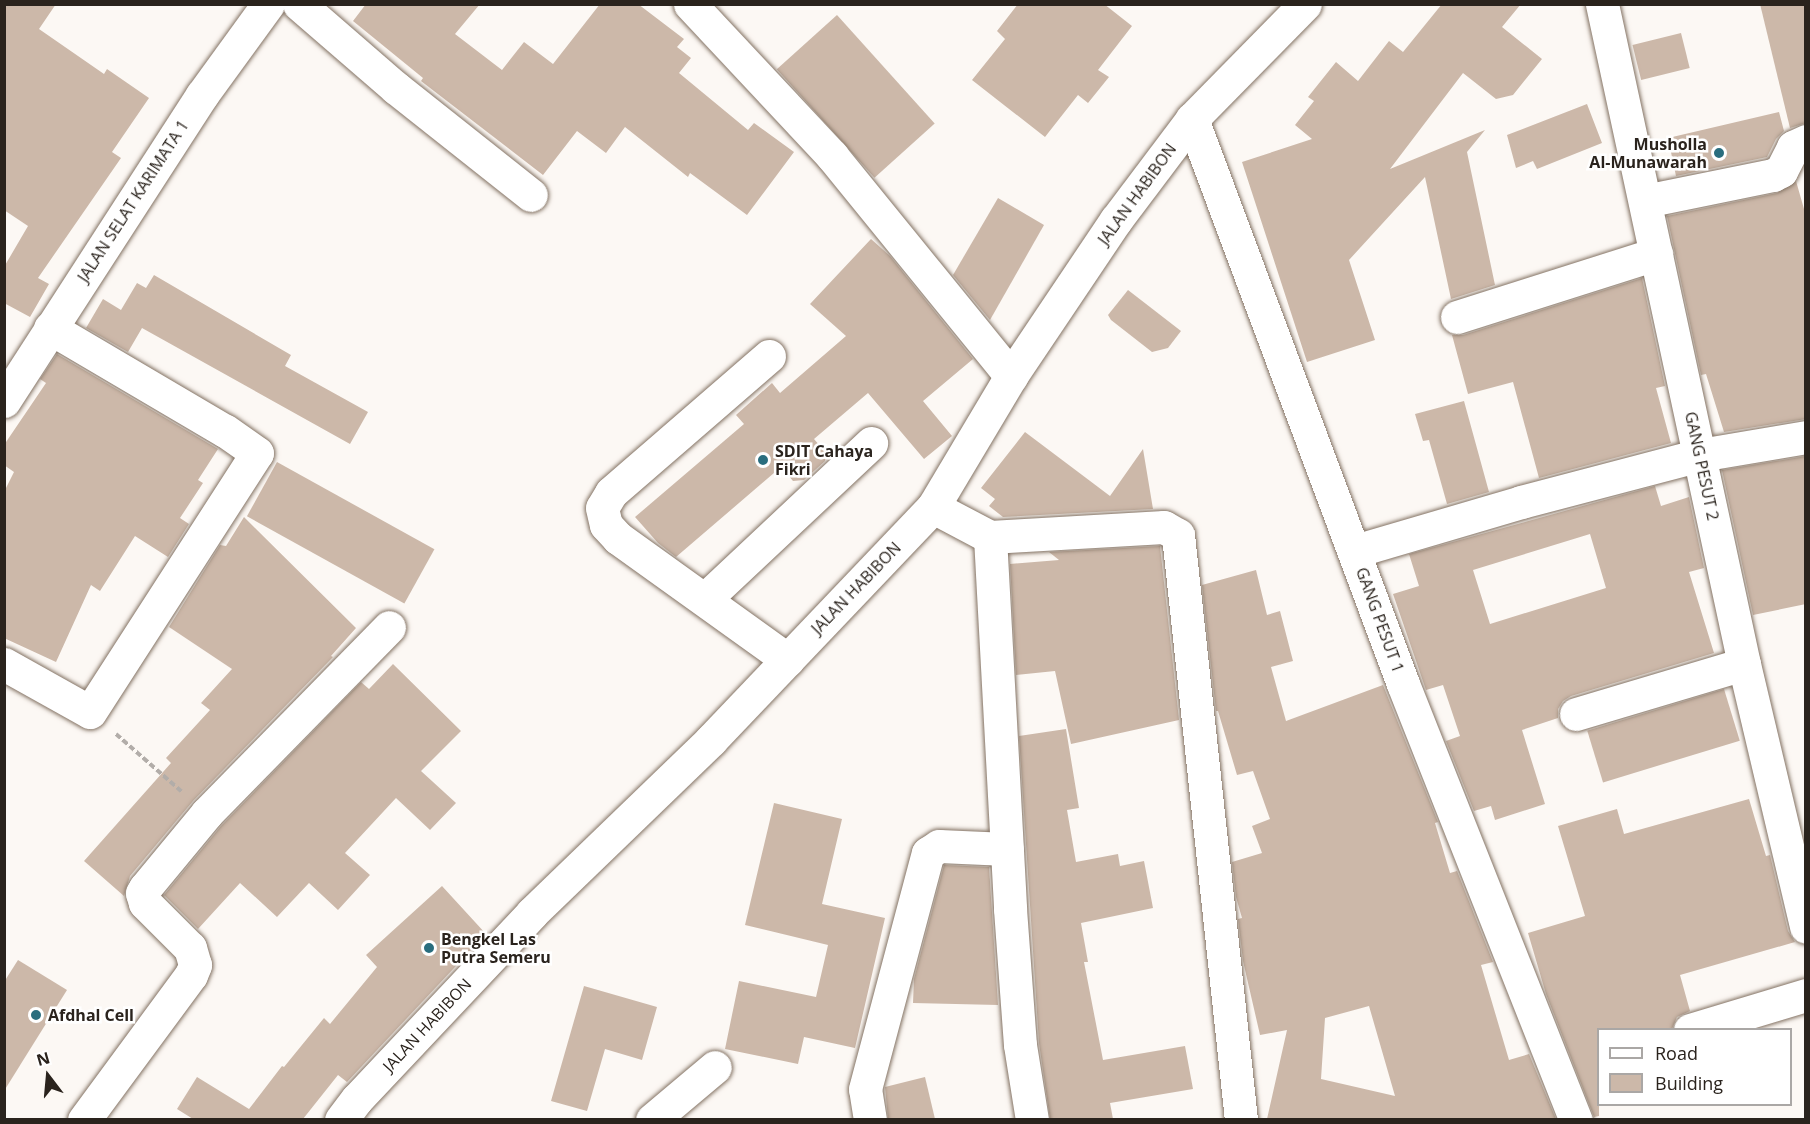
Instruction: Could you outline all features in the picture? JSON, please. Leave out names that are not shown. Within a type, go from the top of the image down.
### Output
[{"type":"street","name":"JALAN SELAT KARIMATA 1","points":[[6,391],[50,328],[202,95],[268,4]]},
{"type":"street","points":[[299,4],[396,88],[531,195]]},
{"type":"street","points":[[690,4],[832,156],[1011,376]]},
{"type":"street","name":"JALAN HABIBON","points":[[342,1119],[357,1099],[532,913],[711,740],[933,507],[1011,376],[1116,220],[1192,119],[1305,4]]},
{"type":"street","name":"GANG PESUT 2","points":[[1602,4],[1744,664],[1806,927]]},
{"type":"street","name":"GANG PESUT 1","points":[[1192,119],[1356,551],[1403,684],[1576,1119]]},
{"type":"street","points":[[1645,201],[1773,175],[1781,171],[1793,147],[1806,141]]},
{"type":"street","points":[[1457,317],[1656,254]]},
{"type":"street","points":[[4,664],[90,712],[257,453],[225,431],[50,328]]},
{"type":"street","points":[[769,356],[611,492],[602,508],[606,525],[618,538],[788,660]]},
{"type":"street","points":[[1356,551],[1521,502],[1700,455],[1806,437]]},
{"type":"street","points":[[705,599],[871,443]]},
{"type":"street","points":[[933,507],[990,537],[1164,527],[1178,535],[1241,1119]]},
{"type":"street","points":[[990,537],[1006,849],[1020,1045],[1032,1119]]},
{"type":"street","points":[[84,1119],[191,975],[195,965],[190,948],[145,903],[142,893],[207,813],[389,627]]},
{"type":"street","points":[[1576,714],[1744,664]]},
{"type":"street","points":[[870,1119],[865,1089],[928,853],[939,846],[1006,849]]},
{"type":"street","points":[[1694,1028],[1806,996]]},
{"type":"street","points":[[652,1119],[715,1067]]},
{"type":"path","points":[[90,712],[207,813]]},
{"type":"building","points":[[4,4],[56,4],[39,29],[104,74],[107,69],[149,98],[112,152],[121,158],[38,278],[49,284],[30,317],[4,303],[4,267],[28,226],[4,210]]},
{"type":"building","points":[[366,4],[480,4],[455,34],[502,70],[524,42],[553,64],[600,4],[638,4],[684,39],[677,47],[691,58],[679,73],[748,130],[754,123],[794,152],[747,215],[690,173],[688,177],[625,127],[606,153],[577,131],[543,175],[421,81],[423,78],[353,21]]},
{"type":"building","points":[[1018,4],[1104,4],[1132,26],[1098,70],[1109,77],[1088,103],[1078,95],[1045,137],[972,80],[1005,39],[997,31]]},
{"type":"building","points":[[1442,4],[1521,4],[1502,27],[1542,59],[1513,95],[1496,99],[1463,73],[1390,169],[1485,130],[1467,152],[1495,285],[1451,299],[1425,177],[1349,260],[1375,340],[1307,362],[1242,162],[1312,139],[1295,125],[1314,101],[1308,97],[1336,62],[1358,81],[1389,41],[1403,52]]},
{"type":"building","points":[[1760,4],[1806,4],[1806,123],[1790,128]]},
{"type":"building","points":[[837,15],[935,123],[874,178],[777,69]]},
{"type":"building","points":[[1681,33],[1690,68],[1641,80],[1632,45]]},
{"type":"building","points":[[1587,104],[1602,143],[1537,169],[1533,161],[1516,168],[1507,135]]},
{"type":"building","name":"Musholla Al-Munawarah","points":[[1779,112],[1784,131],[1776,139],[1767,157],[1676,176],[1668,138]]},
{"type":"building","points":[[1796,181],[1806,216],[1806,419],[1724,432],[1706,374],[1701,375],[1667,216],[1777,193]]},
{"type":"building","points":[[998,198],[1044,225],[990,320],[953,275]]},
{"type":"building","points":[[871,239],[890,256],[973,359],[923,401],[952,436],[924,459],[868,393],[814,439],[826,453],[825,461],[804,480],[793,481],[781,467],[676,557],[658,543],[635,517],[744,424],[736,415],[772,383],[780,393],[846,336],[810,304]]},
{"type":"building","points":[[154,275],[291,355],[285,366],[368,412],[350,444],[142,328],[128,352],[86,328],[103,299],[121,310],[137,283],[146,288]]},
{"type":"building","points":[[1642,278],[1665,386],[1656,388],[1671,443],[1539,478],[1513,382],[1468,394],[1452,335],[1463,335]]},
{"type":"building","points":[[1128,290],[1181,331],[1168,348],[1152,352],[1111,320],[1108,315]]},
{"type":"building","points":[[57,354],[218,449],[198,480],[203,483],[180,518],[189,524],[168,557],[135,536],[100,591],[91,585],[56,662],[4,638],[4,492],[14,472],[4,465],[4,445],[46,383],[40,379]]},
{"type":"building","points":[[1464,401],[1489,492],[1447,504],[1429,440],[1423,441],[1415,414]]},
{"type":"building","points":[[1025,432],[1110,496],[1143,449],[1153,509],[1003,517],[989,506],[995,499],[981,488]]},
{"type":"building","points":[[1806,456],[1806,604],[1753,615],[1722,470]]},
{"type":"building","points":[[277,462],[434,549],[404,603],[247,516]]},
{"type":"building","points":[[1655,486],[1661,506],[1689,497],[1704,568],[1689,572],[1714,653],[1571,696],[1563,701],[1558,709],[1558,718],[1522,730],[1545,804],[1495,820],[1491,806],[1474,811],[1446,741],[1460,736],[1443,685],[1426,690],[1393,594],[1419,586],[1409,554]],"holes":[[[1590,534],[1606,588],[1490,624],[1473,570]]]},
{"type":"building","points":[[244,517],[356,628],[331,656],[333,657],[193,801],[130,876],[124,896],[84,861],[171,763],[166,758],[210,710],[201,703],[232,669],[169,627],[220,545],[226,546]]},
{"type":"building","points":[[1160,546],[1179,720],[1071,744],[1055,671],[1016,675],[1010,564],[1059,560],[1049,552]]},
{"type":"building","points":[[1256,570],[1267,615],[1280,611],[1293,661],[1271,667],[1286,721],[1383,685],[1438,822],[1435,823],[1450,873],[1457,871],[1493,962],[1481,965],[1509,1060],[1529,1054],[1556,1119],[1267,1119],[1287,1030],[1260,1035],[1243,961],[1238,919],[1242,918],[1236,897],[1232,862],[1262,853],[1252,826],[1270,819],[1253,771],[1237,775],[1218,711],[1216,711],[1202,585]],"holes":[[[1369,1006],[1395,1096],[1321,1079],[1325,1018]]]},
{"type":"building","points":[[393,664],[461,731],[421,771],[456,803],[430,830],[396,798],[345,853],[370,875],[338,910],[309,883],[277,917],[240,883],[198,929],[164,895],[221,826],[361,682],[369,689]]},
{"type":"building","points":[[1724,689],[1740,741],[1603,782],[1587,731]]},
{"type":"building","points":[[1066,729],[1079,808],[1067,810],[1076,862],[1118,854],[1120,866],[1144,861],[1153,908],[1081,923],[1088,962],[1084,962],[1103,1060],[1185,1046],[1193,1089],[1110,1103],[1113,1119],[1050,1119],[1039,1043],[1019,736]]},
{"type":"building","points":[[1749,799],[1766,856],[1770,855],[1788,931],[1795,942],[1680,975],[1690,1011],[1677,1017],[1672,1028],[1597,1028],[1599,1116],[1594,1117],[1546,994],[1528,933],[1585,916],[1558,826],[1617,809],[1624,834]]},
{"type":"building","points":[[774,803],[842,819],[822,904],[885,918],[855,1048],[804,1037],[798,1064],[725,1049],[739,981],[816,997],[828,945],[745,925]]},
{"type":"building","points":[[944,865],[989,867],[998,1005],[913,1003],[914,979]]},
{"type":"building","points":[[442,886],[486,934],[347,1082],[338,1075],[303,1119],[193,1119],[177,1109],[197,1077],[249,1109],[282,1066],[284,1067],[324,1018],[330,1024],[377,967],[366,955]]},
{"type":"building","name":"Afdhal Cell","points":[[18,960],[67,990],[4,1091],[4,982]]},
{"type":"building","points":[[584,986],[657,1007],[642,1060],[605,1049],[587,1111],[551,1101]]},
{"type":"building","points":[[925,1077],[935,1119],[888,1119],[885,1087]]},
{"type":"place","name":"Musholla Al-Munawarah","points":[[1719,153]]},
{"type":"place","name":"SDIT Cahaya Fikri","points":[[763,460]]},
{"type":"place","name":"Bengkel Las Putra Semeru","points":[[429,948]]},
{"type":"place","name":"Afdhal Cell","points":[[36,1015]]}]
